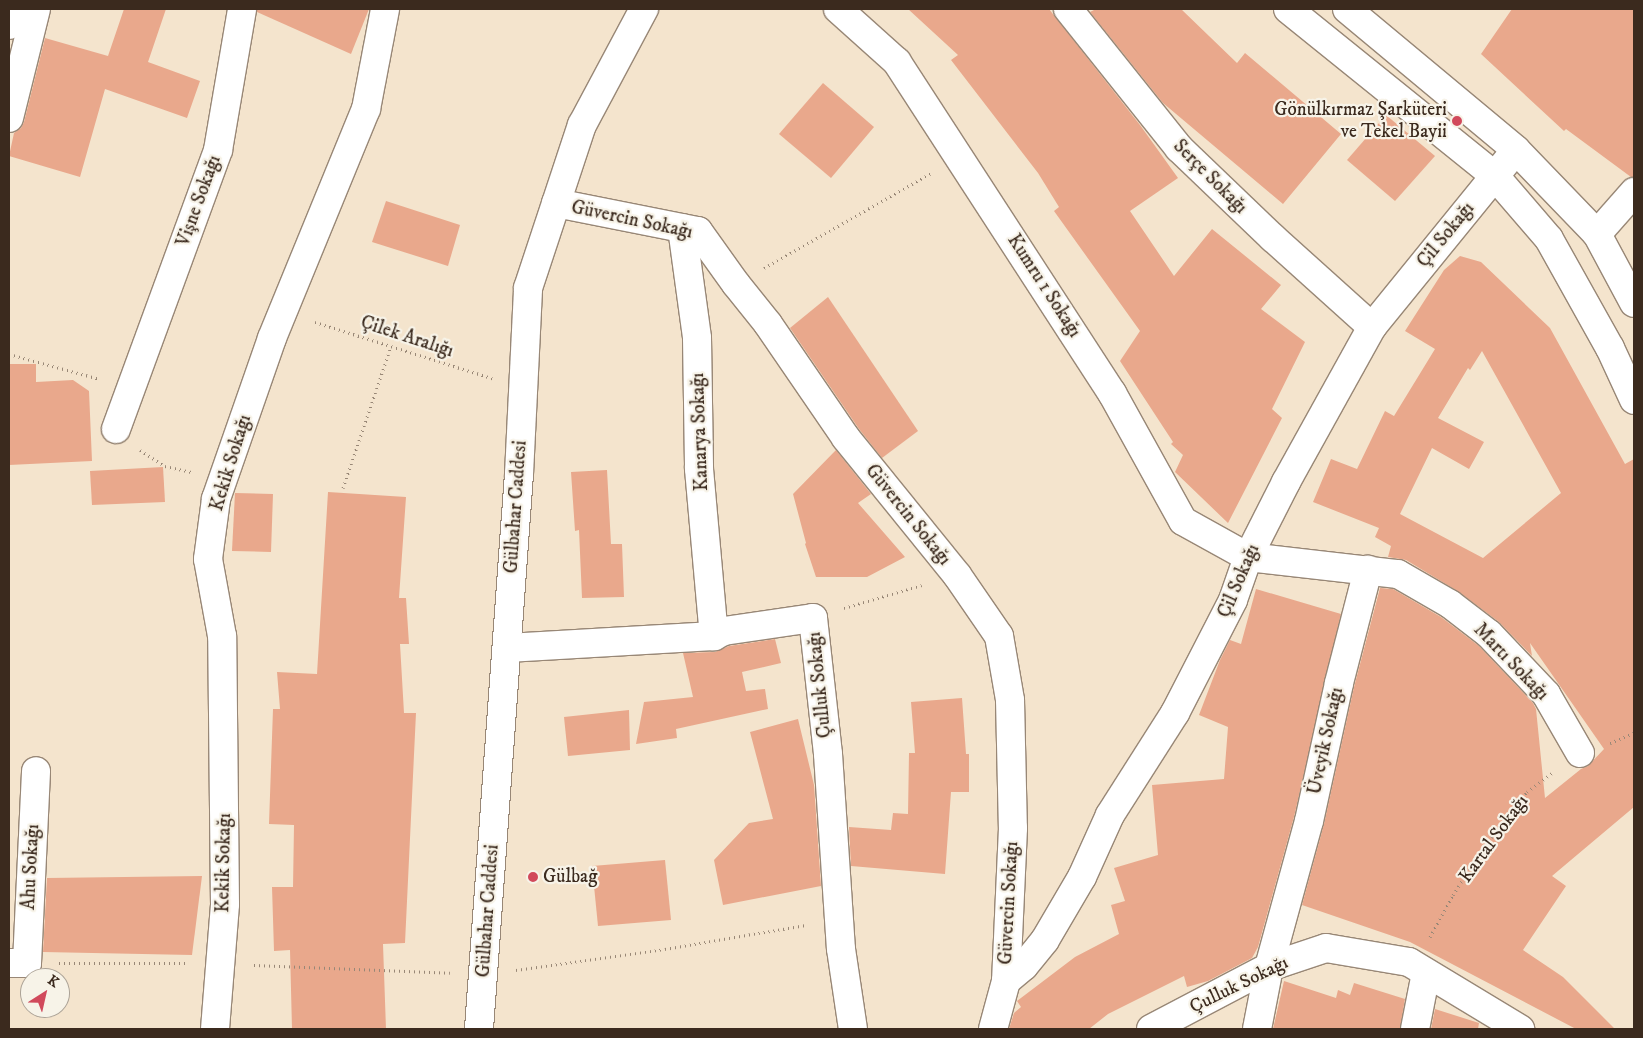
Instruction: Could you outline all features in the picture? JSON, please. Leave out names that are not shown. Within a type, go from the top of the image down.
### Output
[{"type":"street","points":[[9,25],[13,9]]},
{"type":"street","points":[[9,118],[36,9]]},
{"type":"street","name":"Vişne Sokağı","points":[[116,429],[218,150],[242,9]]},
{"type":"street","name":"Kekik Sokağı","points":[[216,1029],[225,904],[222,636],[208,559],[216,499],[283,311],[366,109],[385,9]]},
{"type":"street","name":"Gülbahar Caddesi","points":[[479,1029],[507,648],[528,288],[582,125],[644,9]]},
{"type":"street","name":"Kumru 1 Sokağı","points":[[838,9],[897,62],[1112,393],[1182,521],[1248,558]]},
{"type":"street","name":"Serçe Sokağı","points":[[1068,9],[1179,148],[1273,238],[1372,327]]},
{"type":"street","points":[[1347,9],[1516,150],[1597,234],[1634,303]]},
{"type":"street","points":[[1294,11],[1494,175],[1548,239],[1610,348],[1634,400]]},
{"type":"street","name":"Çil Sokağı","points":[[1006,981],[1024,966],[1045,940],[1082,877],[1110,815],[1175,713],[1233,600],[1248,558],[1286,482],[1372,327],[1516,150]]},
{"type":"street","points":[[1597,234],[1634,192]]},
{"type":"street","name":"Güvercin Sokağı","points":[[556,203],[698,231],[736,284],[768,324],[846,438],[957,575],[999,636],[1010,700],[1013,828],[1006,981]]},
{"type":"street","name":"Kanarya Sokağı","points":[[682,228],[697,338],[699,469],[714,636]]},
{"type":"street","points":[[1248,558],[1368,570]]},
{"type":"street","name":"Martı Sokağı","points":[[1368,570],[1398,574],[1450,604],[1489,634],[1546,694],[1580,753]]},
{"type":"street","name":"Üveyik Sokağı","points":[[1257,1029],[1268,967],[1309,820],[1338,683],[1368,570]]},
{"type":"street","name":"Çulluk Sokağı","points":[[507,648],[714,636],[724,631],[813,618],[828,754],[839,919],[853,1029]]},
{"type":"street","name":"Ahu Sokağı","points":[[18,963],[36,771]]},
{"type":"street","name":"Çulluk Sokağı","points":[[1151,1029],[1268,967],[1326,948],[1417,967],[1520,1029]]},
{"type":"street","points":[[1415,1029],[1417,967]]},
{"type":"street","points":[[993,1029],[1006,981]]},
{"type":"path","points":[[736,284],[959,157]]},
{"type":"path","name":"Çilek Aralığı","points":[[283,311],[523,388]]},
{"type":"path","points":[[343,488],[390,346]]},
{"type":"path","points":[[9,354],[131,388]]},
{"type":"path","points":[[116,429],[131,445],[164,466],[223,479]]},
{"type":"path","points":[[813,618],[957,575]]},
{"type":"path","name":"Kartal Sokağı","points":[[1417,967],[1453,895],[1485,845],[1527,792],[1580,753],[1634,733]]},
{"type":"path","points":[[483,974],[665,949],[839,919]]},
{"type":"building","points":[[124,9],[166,9],[148,62],[200,81],[187,118],[105,89],[80,177],[9,156],[14,133],[21,128],[24,122],[45,38],[108,56]]},
{"type":"building","points":[[257,9],[369,9],[351,54],[257,12]]},
{"type":"building","points":[[908,9],[1049,9],[1140,125],[1178,178],[1130,211],[1174,276],[1212,229],[1281,285],[1261,309],[1305,342],[1272,409],[1282,418],[1228,523],[1175,472],[1183,455],[1171,444],[1173,442],[1120,361],[1140,331],[1054,211],[1059,207],[1038,173],[951,60],[958,55]]},
{"type":"building","points":[[1096,9],[1181,9],[1237,63],[1245,53],[1341,134],[1283,204],[1163,103],[1090,12]]},
{"type":"building","points":[[1512,9],[1634,9],[1634,177],[1631,177],[1566,129],[1564,131],[1481,54]]},
{"type":"building","points":[[823,83],[874,127],[831,178],[779,134]]},
{"type":"building","points":[[1386,115],[1435,156],[1395,201],[1347,160]]},
{"type":"building","points":[[386,201],[460,225],[448,266],[372,242]]},
{"type":"building","points":[[1460,256],[1481,262],[1550,328],[1625,464],[1634,459],[1634,807],[1552,876],[1566,886],[1523,950],[1563,977],[1615,1029],[1576,1029],[1410,942],[1302,905],[1324,824],[1354,687],[1380,588],[1393,589],[1441,617],[1479,646],[1533,703],[1536,709],[1545,798],[1581,769],[1588,766],[1604,749],[1530,643],[1532,656],[1499,622],[1459,592],[1406,560],[1388,557],[1391,546],[1375,537],[1379,528],[1313,502],[1331,459],[1357,469],[1385,411],[1394,416],[1435,349],[1405,331],[1444,270]],"holes":[[[1482,351],[1561,493],[1483,558],[1400,514],[1432,448],[1469,469],[1484,442],[1438,418],[1468,368],[1470,370]]]},
{"type":"building","points":[[828,297],[918,431],[882,458],[859,429],[790,328]]},
{"type":"building","points":[[9,364],[36,364],[36,382],[73,380],[89,391],[92,461],[9,465]]},
{"type":"building","points":[[836,450],[871,494],[858,503],[905,557],[867,577],[816,577],[805,544],[793,494]]},
{"type":"building","points":[[163,467],[165,502],[92,505],[90,471]]},
{"type":"building","points":[[607,470],[611,544],[622,544],[624,597],[582,598],[579,530],[575,531],[571,472]]},
{"type":"building","points":[[328,492],[406,497],[399,598],[406,598],[409,644],[400,644],[404,713],[416,713],[405,943],[383,944],[386,1029],[292,1029],[290,950],[274,951],[272,887],[293,887],[294,825],[269,824],[273,709],[280,709],[277,672],[317,674]]},
{"type":"building","points":[[235,493],[273,494],[271,552],[232,551]]},
{"type":"building","points":[[1256,589],[1341,614],[1294,817],[1258,947],[1252,958],[1208,981],[1187,987],[1184,976],[1108,1014],[1089,1029],[1009,1029],[1014,1013],[1021,1007],[1017,1001],[1075,957],[1119,934],[1111,905],[1125,901],[1114,868],[1158,855],[1152,785],[1224,779],[1228,727],[1199,715],[1220,660],[1230,640],[1241,644]]},
{"type":"building","points":[[775,639],[781,663],[742,672],[746,691],[765,689],[768,709],[676,729],[677,738],[636,744],[644,702],[693,697],[683,653],[715,652],[729,646]]},
{"type":"building","points":[[962,698],[966,754],[969,754],[969,792],[951,792],[945,874],[851,866],[849,827],[891,830],[893,813],[908,814],[909,753],[915,753],[911,702]]},
{"type":"building","points":[[629,710],[630,750],[568,756],[564,717]]},
{"type":"building","points":[[798,719],[814,785],[821,886],[723,905],[714,860],[749,823],[773,819],[750,732]]},
{"type":"building","points":[[665,860],[671,920],[598,926],[592,866]]},
{"type":"building","points":[[202,876],[192,955],[43,952],[47,878]]},
{"type":"building","points":[[1284,981],[1336,998],[1338,990],[1350,995],[1354,983],[1405,999],[1400,1029],[1273,1029]]},
{"type":"building","points":[[1435,1009],[1479,1023],[1478,1029],[1431,1029]]},
{"type":"place","name":"Gönülkırmaz Şarküteri ve Tekel Bayii","points":[[1457,121]]},
{"type":"place","name":"Gülbağ","points":[[533,877]]}]
